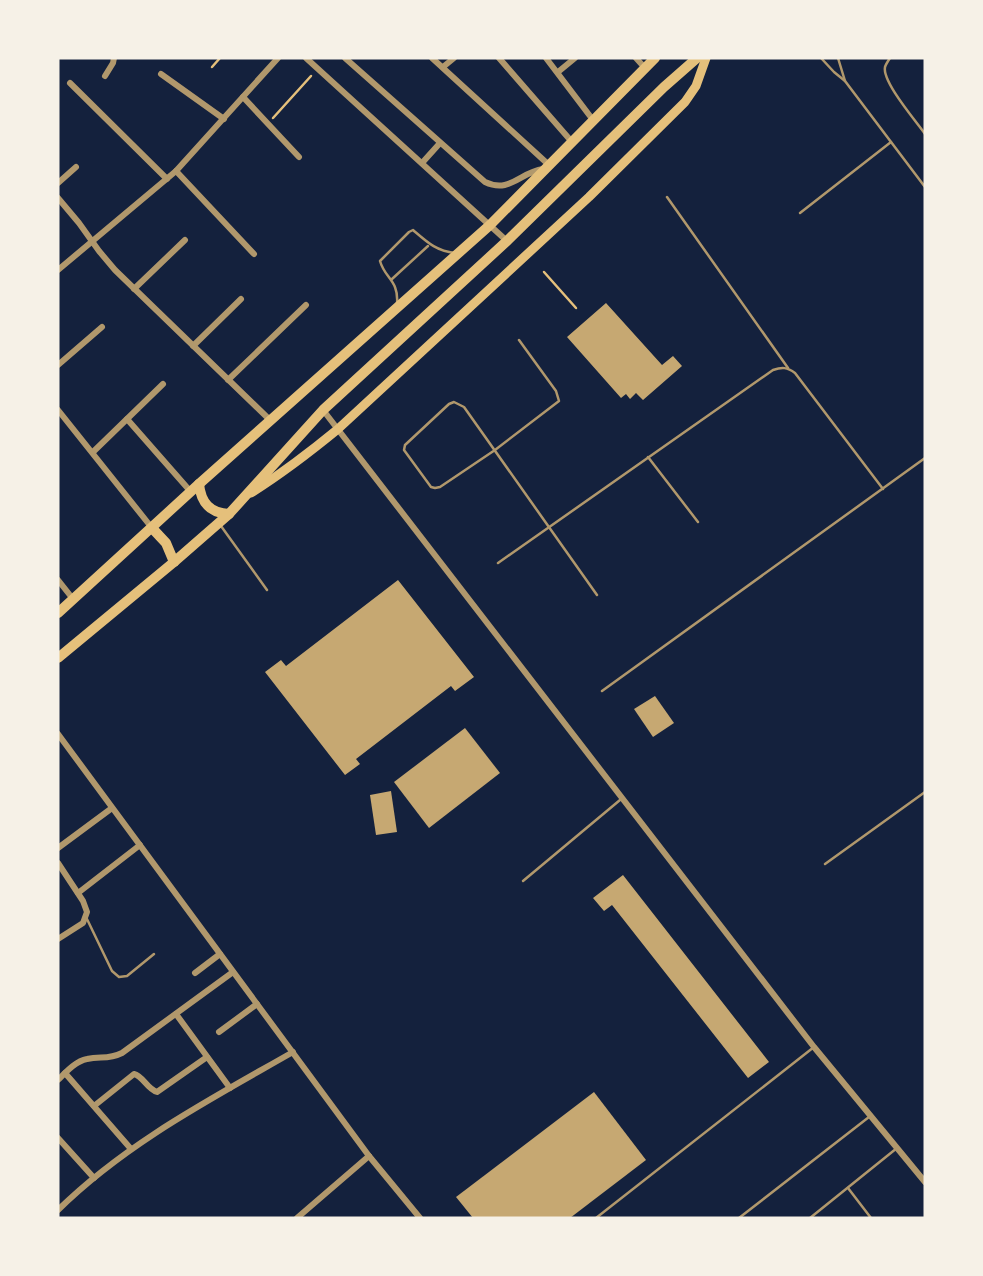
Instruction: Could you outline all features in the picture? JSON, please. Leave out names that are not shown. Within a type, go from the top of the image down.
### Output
[{"type":"main road","points":[[58,613],[490,225],[655,58]]},
{"type":"main road","points":[[58,658],[229,514],[323,410],[507,241],[697,58]]},
{"type":"main road","points":[[246,496],[269,482],[338,429],[589,197],[685,102],[696,86],[706,58]]},
{"type":"main road","points":[[199,484],[204,502],[219,513],[229,514]]},
{"type":"main road","points":[[152,527],[166,543],[174,562]]},
{"type":"street","points":[[105,76],[114,58]]},
{"type":"street","points":[[58,270],[176,171],[278,58]]},
{"type":"street","points":[[306,58],[507,241]]},
{"type":"street","points":[[345,58],[485,182],[503,186],[547,167],[432,58]]},
{"type":"street","points":[[443,67],[454,58]]},
{"type":"street","points":[[499,58],[572,142]]},
{"type":"street","points":[[546,58],[593,120]]},
{"type":"street","points":[[558,72],[575,58]]},
{"type":"street","points":[[636,58],[645,68]]},
{"type":"street","points":[[161,74],[224,119]]},
{"type":"street","points":[[70,83],[167,179]]},
{"type":"street","points":[[243,97],[299,157]]},
{"type":"street","points":[[422,163],[440,143]]},
{"type":"street","points":[[58,183],[76,167]]},
{"type":"street","points":[[176,171],[254,254]]},
{"type":"street","points":[[58,198],[107,261],[271,421]]},
{"type":"street","points":[[134,289],[185,240]]},
{"type":"street","points":[[193,346],[241,299]]},
{"type":"street","points":[[228,380],[306,305]]},
{"type":"street","points":[[58,365],[102,327]]},
{"type":"street","points":[[93,452],[163,384]]},
{"type":"street","points":[[58,410],[152,527]]},
{"type":"street","points":[[323,410],[814,1047],[925,1182]]},
{"type":"street","points":[[127,419],[191,492]]},
{"type":"street","points":[[58,580],[73,599]]},
{"type":"street","points":[[58,734],[369,1156],[420,1218]]},
{"type":"street","points":[[58,848],[112,807]]},
{"type":"street","points":[[78,893],[140,845]]},
{"type":"street","points":[[58,863],[86,906],[86,917],[79,926],[58,939]]},
{"type":"street","points":[[195,973],[220,954]]},
{"type":"street","points":[[58,1080],[86,1059],[108,1059],[122,1053],[233,972]]},
{"type":"street","points":[[219,1032],[257,1004]]},
{"type":"street","points":[[176,1014],[230,1088]]},
{"type":"street","points":[[60,1204],[131,1149],[178,1117],[293,1052]]},
{"type":"street","points":[[94,1106],[134,1074],[153,1091],[158,1092],[207,1057]]},
{"type":"street","points":[[65,1073],[131,1149]]},
{"type":"street","points":[[58,1138],[94,1178]]},
{"type":"street","points":[[297,1218],[369,1156]]},
{"type":"lane","points":[[821,58],[845,81],[925,187]]},
{"type":"lane","points":[[838,58],[845,81]]},
{"type":"lane","points":[[890,58],[885,68],[890,86],[925,134]]},
{"type":"lane","points":[[800,213],[891,142]]},
{"type":"lane","points":[[667,197],[788,368],[795,373],[883,489]]},
{"type":"lane","points":[[396,309],[396,288],[380,261],[409,232],[413,230],[438,250],[458,253]]},
{"type":"lane","points":[[391,279],[429,245]]},
{"type":"lane","points":[[519,340],[556,391],[559,401],[495,450],[440,487],[431,487],[404,450],[405,445],[449,404],[454,402],[464,407],[495,450],[597,595]]},
{"type":"lane","points":[[498,563],[773,370],[788,368]]},
{"type":"lane","points":[[648,457],[698,522]]},
{"type":"lane","points":[[603,691],[925,458]]},
{"type":"lane","points":[[219,523],[267,590]]},
{"type":"lane","points":[[825,863],[925,792]]},
{"type":"lane","points":[[523,881],[622,798]]},
{"type":"lane","points":[[86,917],[112,971],[119,977],[127,976],[155,954]]},
{"type":"lane","points":[[596,1218],[814,1047]]},
{"type":"lane","points":[[739,1218],[871,1116]]},
{"type":"lane","points":[[810,1218],[897,1148]]},
{"type":"lane","points":[[848,1188],[871,1218]]},
{"type":"path","points":[[212,67],[219,58]]},
{"type":"path","points":[[268,124],[318,69]]},
{"type":"path","points":[[544,272],[576,308]]},
{"type":"building","points":[[606,303],[662,365],[673,356],[682,366],[643,400],[636,393],[630,399],[626,394],[621,398],[567,337]]},
{"type":"building","points":[[398,580],[474,677],[455,691],[451,686],[356,759],[360,764],[345,775],[265,672],[281,660],[286,666]]},
{"type":"building","points":[[655,696],[674,723],[653,737],[634,709]]},
{"type":"building","points":[[465,728],[500,773],[429,828],[394,782]]},
{"type":"building","points":[[391,791],[397,832],[376,835],[370,795]]},
{"type":"building","points":[[623,875],[769,1062],[748,1078],[612,905],[604,911],[593,898]]},
{"type":"building","points":[[594,1092],[646,1160],[570,1218],[473,1218],[456,1197]]}]
